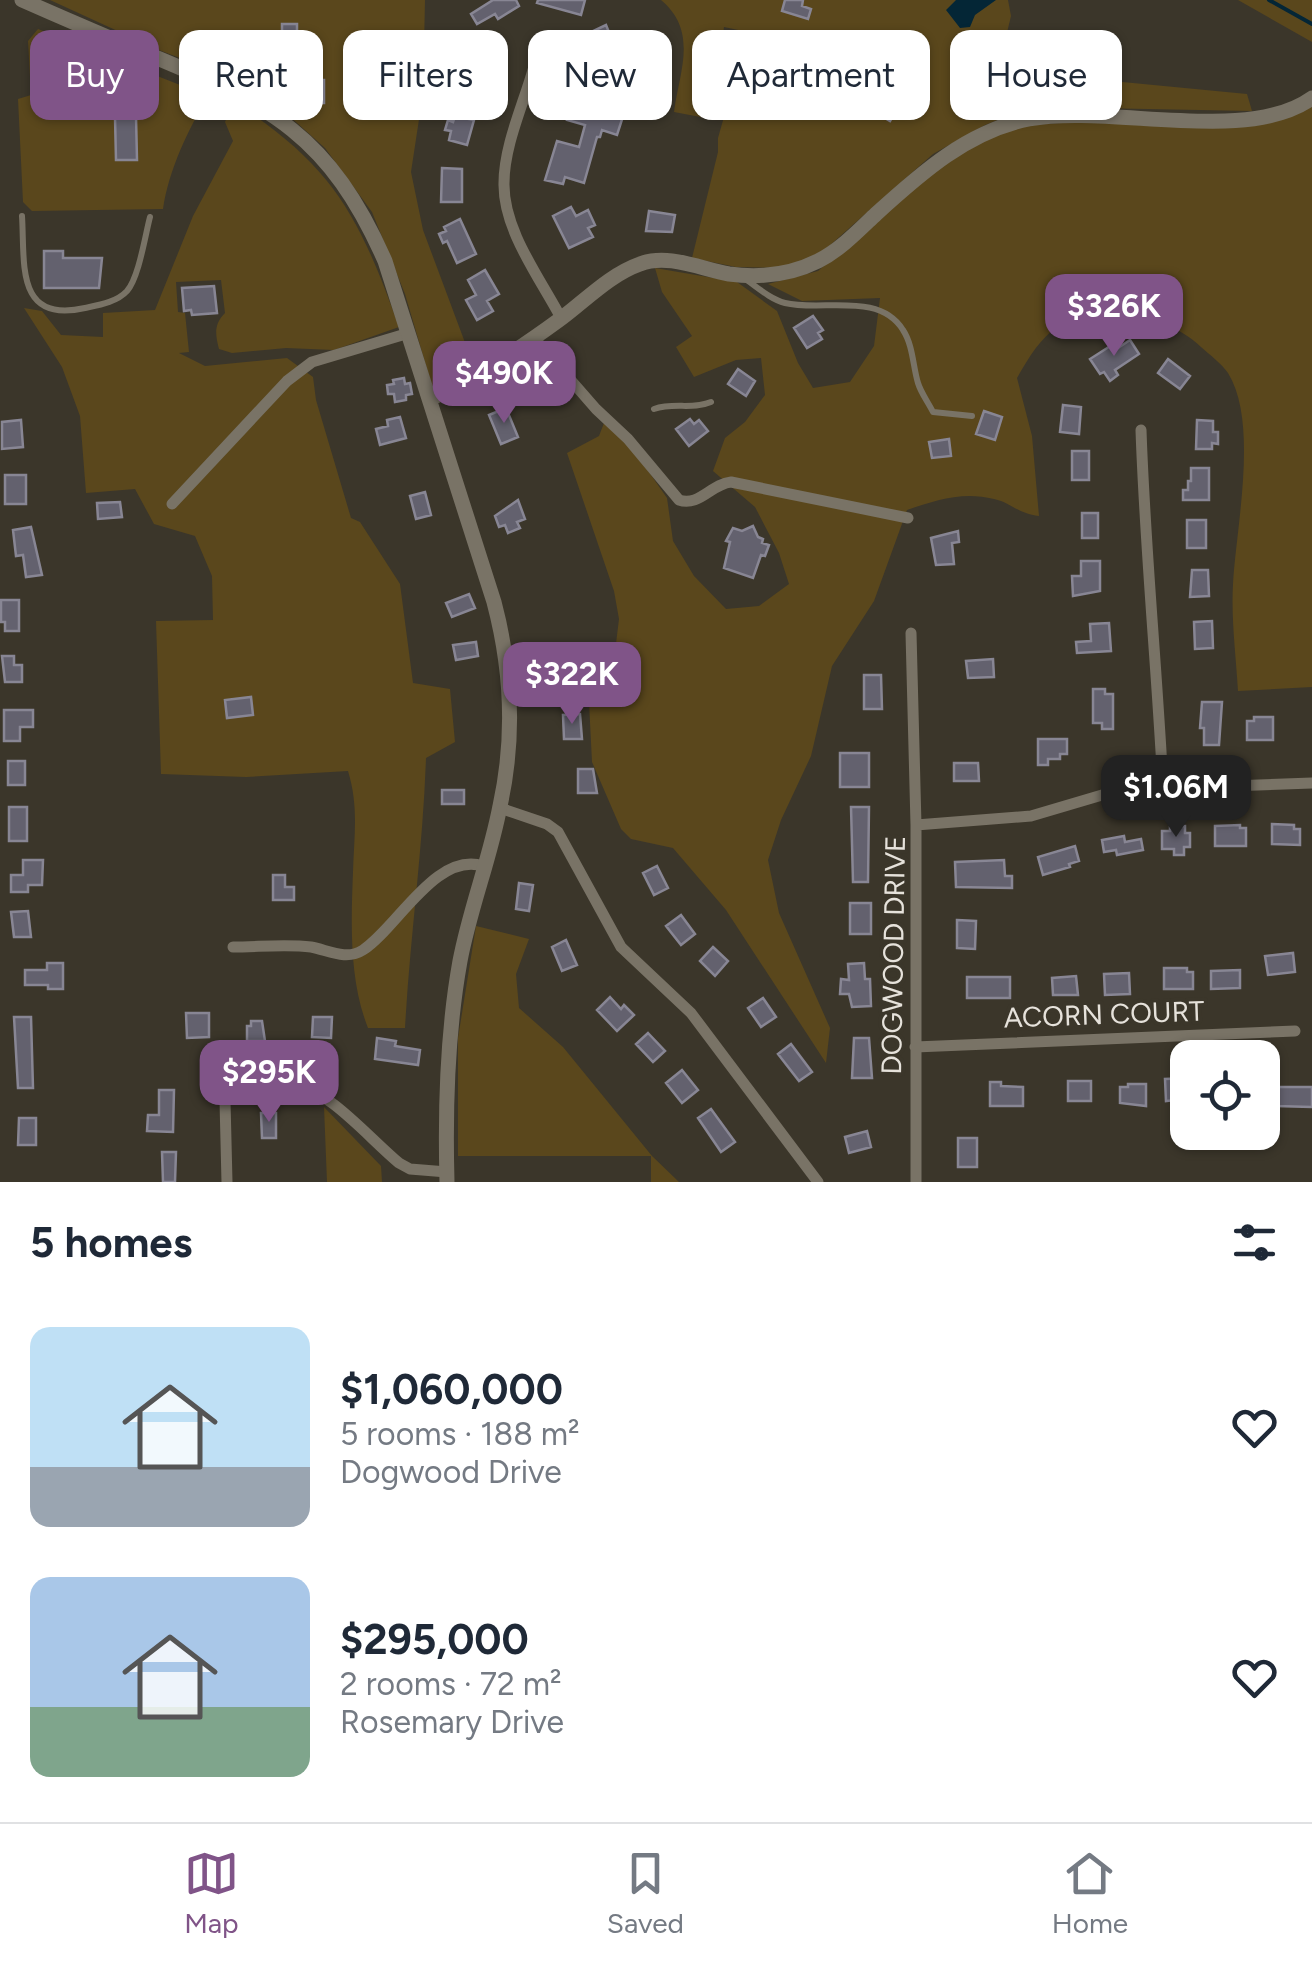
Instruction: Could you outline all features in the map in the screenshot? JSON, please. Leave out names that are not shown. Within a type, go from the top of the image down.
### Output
[{"type":"street","points":[[22,0],[179,67]]},
{"type":"street","points":[[528,88],[504,186],[519,237],[562,318]]},
{"type":"street","points":[[430,398],[468,380],[534,338],[614,277],[650,261],[739,274],[786,273],[822,259],[943,158],[978,137],[1013,123],[1084,116],[1251,120],[1280,115],[1312,99]]},
{"type":"street","points":[[227,1182],[225,1100],[236,1079],[250,1078],[294,1082],[322,1096],[399,1163],[447,1177],[453,1006],[466,928],[500,808],[508,758],[510,708],[505,649],[484,568],[430,398],[372,232],[333,170],[278,120]]},
{"type":"street","points":[[172,504],[287,381],[312,362],[408,333]]},
{"type":"street","points":[[534,338],[679,500],[697,500],[716,485],[731,482],[908,518]]},
{"type":"street","points":[[1141,430],[1164,787]]},
{"type":"street","points":[[911,633],[916,825]]},
{"type":"street","name":"DOGWOOD DRIVE","points":[[916,1182],[916,825],[1018,818],[1102,793],[1312,782]]},
{"type":"street","points":[[500,808],[558,832],[621,947],[699,1022],[818,1182]]},
{"type":"street","points":[[233,948],[308,946],[341,955],[357,954],[376,941],[444,872],[465,863],[483,866]]},
{"type":"street","name":"ACORN COURT","points":[[915,1047],[1295,1031]]},
{"type":"lane","points":[[22,216],[26,288],[32,299],[58,310],[103,304],[130,288],[150,217]]},
{"type":"lane","points":[[739,274],[782,302],[820,308],[836,304],[857,306],[891,318],[903,329],[919,387],[932,412],[972,416]]},
{"type":"lane","points":[[654,409],[676,403],[700,407],[711,402]]},
{"type":"shaded area","points":[[50,0],[425,0],[424,30],[343,30],[343,120],[419,120],[411,172],[423,230],[473,364],[432,386],[405,294],[372,212],[325,148],[294,120],[323,120],[323,30],[179,30],[179,58],[159,50],[159,30],[115,30]]},
{"type":"shaded area","points":[[661,0],[1008,0],[1011,16],[1008,30],[950,30],[950,120],[998,120],[933,154],[820,254],[783,268],[736,267],[692,258],[723,120],[930,120],[930,30],[692,30],[692,115],[674,112],[684,53],[680,25]]},
{"type":"shaded area","points":[[1238,0],[1312,0],[1312,42]]},
{"type":"shaded area","points":[[159,77],[179,85],[179,120],[194,120],[180,150],[163,209],[32,211],[23,202],[18,99],[30,95],[30,120],[159,120]]},
{"type":"shaded area","points":[[1122,82],[1247,94],[1252,111],[1122,109]]},
{"type":"shaded area","points":[[1312,107],[1312,687],[1238,691],[1233,597],[1244,447],[1237,394],[1228,373],[1193,340],[1152,319],[1099,314],[1069,321],[1046,336],[1017,378],[1032,436],[1039,516],[1000,501],[971,496],[907,510],[874,601],[832,666],[811,756],[781,820],[768,860],[779,913],[830,1028],[826,1063],[726,910],[673,848],[631,839],[621,829],[592,762],[589,702],[609,701],[619,619],[614,591],[567,453],[599,436],[604,423],[637,455],[667,498],[673,541],[694,576],[726,609],[759,606],[789,584],[779,553],[755,507],[713,471],[725,438],[745,422],[765,395],[761,358],[736,360],[694,377],[676,347],[692,336],[662,292],[655,268],[737,282],[777,311],[813,388],[850,382],[874,346],[880,298],[802,301],[768,284],[818,271],[933,171],[982,141],[1017,126],[1090,121],[1211,125]]},
{"type":"shaded area","points":[[260,120],[320,173],[356,225],[399,327],[334,350],[286,348],[232,353],[219,349],[217,339],[217,325],[225,313],[221,280],[176,282],[178,312],[185,313],[189,352],[179,353],[205,366],[287,358],[313,377],[316,400],[351,518],[360,522],[400,584],[413,683],[450,689],[455,742],[426,758],[405,1028],[368,1028],[357,991],[352,932],[355,809],[348,771],[246,777],[161,774],[156,621],[213,620],[212,576],[195,536],[154,524],[135,489],[86,493],[80,416],[62,367],[24,308],[42,311],[61,335],[103,337],[103,313],[155,310],[193,216],[233,141],[225,122]]},
{"type":"shaded area","points":[[476,926],[529,939],[516,974],[519,1008],[563,1047],[652,1156],[679,1182],[651,1182],[651,1156],[458,1156],[458,1038]]},
{"type":"shaded area","points":[[324,1107],[381,1166],[382,1182],[327,1182]]},
{"type":"water","points":[[956,0],[996,0],[975,15],[970,27],[960,28],[946,10]]},
{"type":"building","points":[[493,0],[516,0],[519,6],[498,19],[495,14],[477,24],[471,14]]},
{"type":"building","points":[[585,0],[581,15],[537,3]]},
{"type":"building","points":[[785,0],[803,0],[802,6],[811,9],[808,19],[782,11]]},
{"type":"building","points":[[282,24],[297,24],[297,30],[282,30]]},
{"type":"building","points":[[115,120],[136,120],[137,160],[116,160]]},
{"type":"building","points":[[448,120],[474,120],[467,145],[449,140],[451,131],[445,130]]},
{"type":"building","points":[[567,120],[622,120],[617,135],[602,130],[597,137],[584,183],[565,177],[563,184],[545,180],[557,141],[579,147],[585,125]]},
{"type":"building","points":[[442,168],[462,169],[462,202],[441,202]]},
{"type":"building","points":[[571,207],[576,216],[588,210],[595,225],[588,228],[593,237],[569,248],[553,216]]},
{"type":"building","points":[[649,211],[675,215],[672,232],[646,231]]},
{"type":"building","points":[[460,219],[476,254],[457,263],[447,241],[443,243],[439,234]]},
{"type":"building","points":[[44,251],[63,251],[63,258],[102,258],[99,288],[44,288]]},
{"type":"building","points":[[485,270],[499,294],[487,301],[493,311],[477,320],[466,300],[476,295],[468,280]]},
{"type":"building","points":[[214,286],[217,313],[192,315],[191,310],[184,311],[182,288]]},
{"type":"building","points":[[813,316],[823,330],[818,333],[822,339],[807,348],[794,328]]},
{"type":"building","points":[[1130,340],[1139,354],[1115,370],[1118,375],[1110,381],[1090,359],[1112,345],[1115,350]]},
{"type":"building","points":[[1168,359],[1190,376],[1180,389],[1158,373]]},
{"type":"building","points":[[738,369],[755,381],[746,396],[728,384]]},
{"type":"building","points":[[404,378],[405,384],[410,383],[412,394],[395,402],[387,385]]},
{"type":"building","points":[[1063,405],[1081,407],[1079,434],[1060,432]]},
{"type":"building","points":[[506,408],[518,437],[501,444],[489,415]]},
{"type":"building","points":[[984,411],[1002,417],[995,440],[976,434]]},
{"type":"building","points":[[400,417],[406,438],[380,445],[376,429],[388,426],[387,420]]},
{"type":"building","points":[[690,419],[694,424],[699,420],[708,431],[689,446],[676,429]]},
{"type":"building","points":[[21,420],[23,447],[2,449],[2,422]]},
{"type":"building","points":[[1197,420],[1213,421],[1218,444],[1212,443],[1212,449],[1196,449]]},
{"type":"building","points":[[949,439],[951,456],[932,458],[929,442]]},
{"type":"building","points":[[1072,451],[1089,451],[1089,480],[1072,480]]},
{"type":"building","points":[[1191,468],[1209,468],[1209,500],[1183,500],[1183,490],[1188,490],[1191,481]]},
{"type":"building","points":[[5,475],[26,475],[26,504],[5,504]]},
{"type":"building","points":[[425,492],[431,515],[416,519],[410,496]]},
{"type":"building","points":[[518,500],[525,519],[517,522],[520,528],[508,533],[505,525],[499,527],[495,516]]},
{"type":"building","points":[[120,502],[122,517],[98,519],[97,503]]},
{"type":"building","points":[[1082,513],[1098,513],[1098,538],[1082,538]]},
{"type":"building","points":[[1187,520],[1206,520],[1206,548],[1187,548]]},
{"type":"building","points":[[753,526],[762,543],[769,545],[753,578],[724,568],[730,542],[726,541],[733,528],[742,531]]},
{"type":"building","points":[[31,527],[42,575],[26,577],[23,555],[16,556],[13,530]]},
{"type":"building","points":[[958,531],[959,542],[952,543],[954,564],[936,565],[931,538]]},
{"type":"building","points":[[1081,561],[1100,561],[1100,591],[1073,596],[1072,576],[1081,576]]},
{"type":"building","points":[[1192,570],[1208,570],[1209,596],[1190,597]]},
{"type":"building","points":[[469,594],[475,608],[452,617],[446,603]]},
{"type":"building","points":[[1,600],[19,600],[19,631],[5,631]]},
{"type":"building","points":[[1212,621],[1213,648],[1195,649],[1194,622]]},
{"type":"building","points":[[1109,623],[1111,651],[1077,653],[1076,642],[1091,641],[1090,624]]},
{"type":"building","points":[[476,642],[478,656],[456,660],[453,645]]},
{"type":"building","points":[[570,649],[570,655],[585,654],[586,668],[570,669],[570,677],[554,678],[553,650]]},
{"type":"building","points":[[2,656],[14,656],[14,665],[22,665],[22,682],[5,682]]},
{"type":"building","points":[[993,659],[994,677],[968,678],[966,661]]},
{"type":"building","points":[[864,675],[881,675],[882,709],[864,709]]},
{"type":"building","points":[[1093,689],[1113,694],[1113,729],[1102,729],[1102,723],[1093,723]]},
{"type":"building","points":[[251,697],[253,715],[227,718],[225,700]]},
{"type":"building","points":[[1202,702],[1222,702],[1219,745],[1204,745],[1204,728],[1200,728]]},
{"type":"building","points":[[4,710],[33,710],[33,727],[20,727],[20,741],[4,741]]},
{"type":"building","points":[[580,714],[582,739],[564,739],[563,715]]},
{"type":"building","points":[[1254,717],[1273,717],[1273,740],[1247,740],[1247,721],[1254,721]]},
{"type":"building","points":[[1038,739],[1067,739],[1067,754],[1060,754],[1060,759],[1048,759],[1048,765],[1038,765]]},
{"type":"building","points":[[840,753],[869,753],[869,787],[840,787]]},
{"type":"building","points":[[8,761],[25,761],[25,785],[8,785]]},
{"type":"building","points":[[954,763],[978,763],[979,781],[954,781]]},
{"type":"building","points":[[578,769],[593,769],[597,793],[578,793]]},
{"type":"building","points":[[442,790],[464,790],[464,804],[442,804]]},
{"type":"building","points":[[9,807],[27,807],[27,841],[9,841]]},
{"type":"building","points":[[851,807],[869,807],[868,882],[853,882]]},
{"type":"building","points":[[1272,824],[1300,829],[1300,845],[1272,844]]},
{"type":"building","points":[[1185,826],[1185,833],[1190,833],[1190,847],[1184,847],[1184,855],[1174,855],[1174,849],[1162,849],[1162,831]]},
{"type":"building","points":[[1215,826],[1246,828],[1246,846],[1215,846]]},
{"type":"building","points":[[1124,836],[1125,842],[1141,839],[1143,850],[1117,855],[1116,850],[1104,852],[1102,840]]},
{"type":"building","points":[[1075,846],[1079,861],[1043,875],[1038,857]]},
{"type":"building","points":[[23,860],[43,860],[42,885],[28,885],[28,892],[11,892],[11,875],[23,875]]},
{"type":"building","points":[[1004,860],[1005,876],[1012,876],[1012,888],[956,887],[955,862]]},
{"type":"building","points":[[657,866],[668,888],[654,895],[643,873]]},
{"type":"building","points":[[273,875],[285,875],[285,887],[294,887],[294,900],[273,900]]},
{"type":"building","points":[[519,883],[533,885],[529,911],[516,909]]},
{"type":"building","points":[[850,903],[871,903],[871,934],[850,934]]},
{"type":"building","points":[[28,911],[31,937],[14,937],[11,912]]},
{"type":"building","points":[[681,915],[695,934],[681,945],[666,926]]},
{"type":"building","points":[[957,920],[976,921],[975,949],[957,948]]},
{"type":"building","points":[[566,940],[577,965],[562,971],[552,947]]},
{"type":"building","points":[[713,947],[728,961],[715,976],[700,961]]},
{"type":"building","points":[[1293,953],[1295,972],[1268,975],[1265,956]]},
{"type":"building","points":[[47,963],[63,963],[63,989],[25,985],[25,970],[47,970]]},
{"type":"building","points":[[864,963],[865,979],[870,979],[871,1006],[852,1007],[849,994],[840,994],[841,979],[849,980],[848,964]]},
{"type":"building","points":[[1164,968],[1187,968],[1187,972],[1193,972],[1193,989],[1164,989]]},
{"type":"building","points":[[1240,970],[1240,988],[1211,989],[1211,971]]},
{"type":"building","points":[[1129,973],[1130,994],[1105,995],[1104,974]]},
{"type":"building","points":[[1076,976],[1078,995],[1053,995],[1052,978]]},
{"type":"building","points":[[967,977],[1010,977],[1010,998],[967,998]]},
{"type":"building","points":[[610,997],[634,1015],[617,1031],[597,1010]]},
{"type":"building","points":[[763,998],[776,1017],[761,1027],[748,1008]]},
{"type":"building","points":[[186,1013],[209,1013],[209,1037],[187,1038]]},
{"type":"building","points":[[14,1017],[31,1017],[33,1088],[18,1088]]},
{"type":"building","points":[[313,1017],[332,1017],[331,1038],[312,1037]]},
{"type":"building","points":[[251,1021],[262,1021],[265,1041],[247,1041]]},
{"type":"building","points":[[648,1033],[665,1051],[653,1062],[636,1044]]},
{"type":"building","points":[[377,1038],[420,1050],[418,1065],[375,1059]]},
{"type":"building","points":[[854,1038],[869,1038],[872,1078],[852,1078]]},
{"type":"building","points":[[791,1044],[812,1072],[799,1081],[778,1054]]},
{"type":"building","points":[[682,1070],[698,1090],[682,1103],[666,1083]]},
{"type":"building","points":[[1165,1079],[1170,1079],[1170,1101],[1166,1101]]},
{"type":"building","points":[[1068,1081],[1091,1081],[1091,1101],[1068,1101]]},
{"type":"building","points":[[990,1082],[1023,1087],[1023,1106],[990,1106]]},
{"type":"building","points":[[1146,1084],[1146,1106],[1120,1103],[1120,1087]]},
{"type":"building","points":[[1280,1087],[1312,1087],[1312,1107],[1280,1106]]},
{"type":"building","points":[[159,1090],[174,1090],[173,1132],[147,1131],[148,1115],[159,1115]]},
{"type":"building","points":[[711,1109],[735,1142],[721,1152],[698,1118]]},
{"type":"building","points":[[261,1113],[276,1113],[276,1138],[262,1138]]},
{"type":"building","points":[[19,1118],[36,1118],[36,1145],[18,1145]]},
{"type":"building","points":[[867,1131],[871,1147],[849,1153],[845,1137]]},
{"type":"building","points":[[958,1138],[977,1138],[977,1167],[958,1167]]},
{"type":"building","points":[[162,1152],[176,1152],[175,1182],[163,1182]]},
{"type":"waterway","points":[[1269,0],[1312,24]]}]
